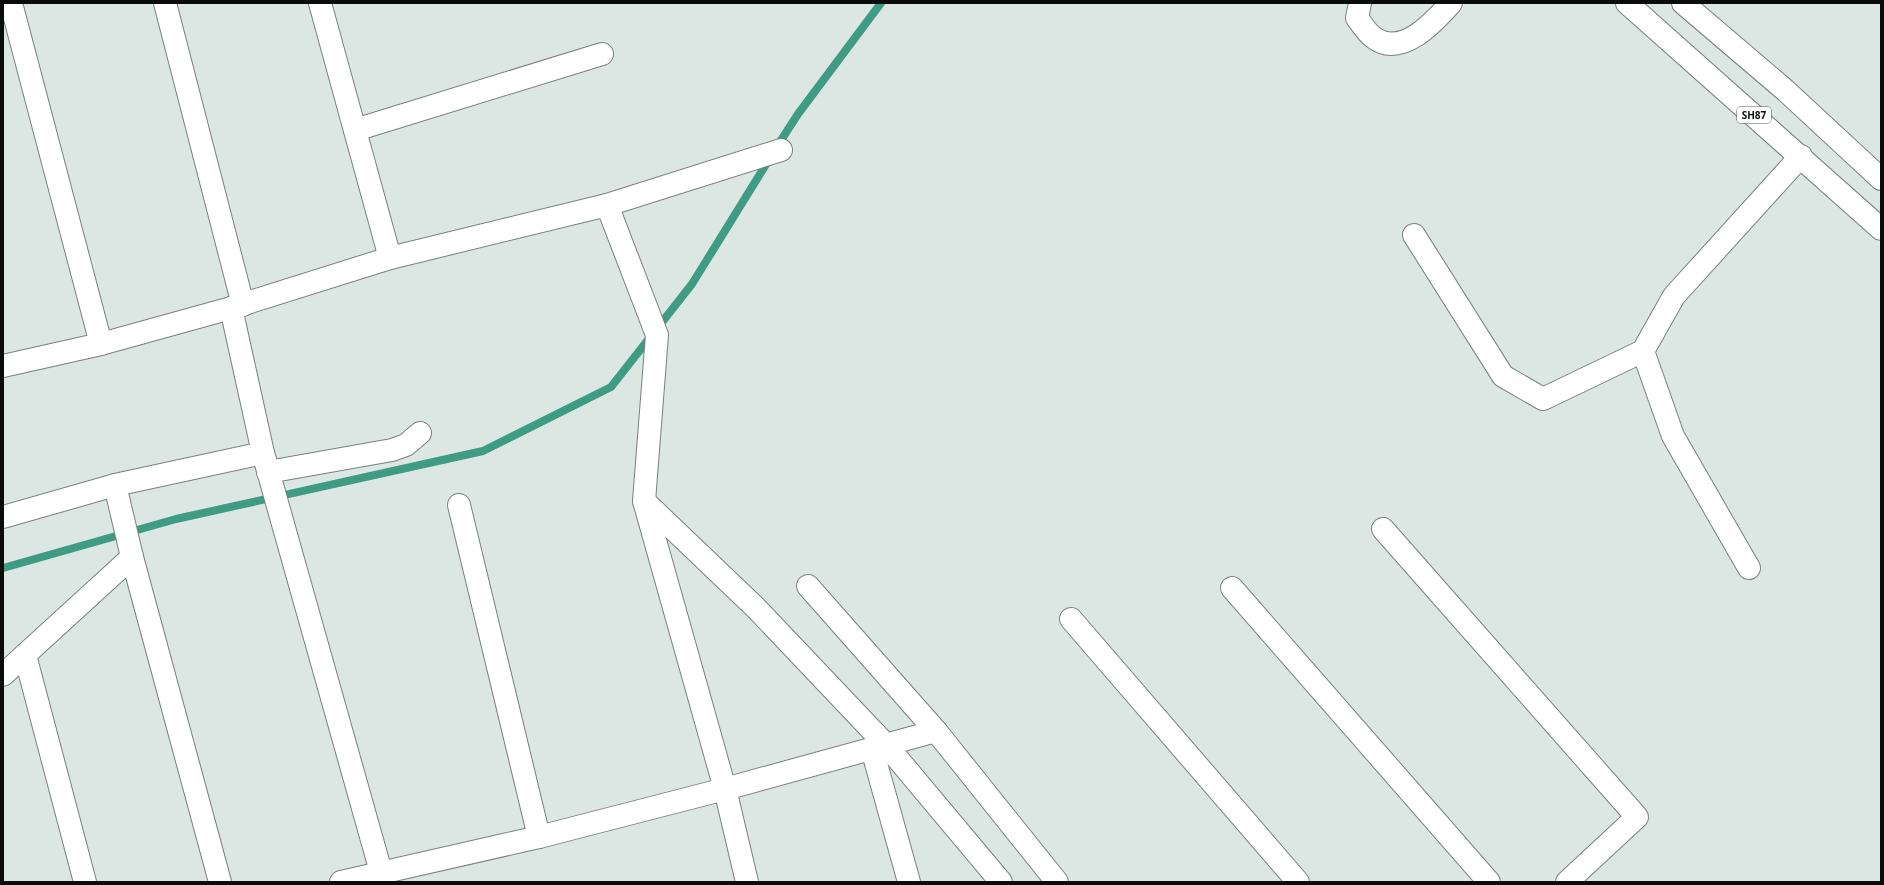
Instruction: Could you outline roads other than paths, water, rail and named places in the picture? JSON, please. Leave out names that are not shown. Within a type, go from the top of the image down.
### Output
[{"type":"street","points":[[11,3],[101,344]]},
{"type":"street","points":[[165,3],[237,307],[266,462],[381,872]]},
{"type":"street","points":[[321,3],[354,130],[390,258]]},
{"type":"street","points":[[1360,3],[1357,18],[1373,38],[1385,43],[1403,43],[1431,25],[1451,3]]},
{"type":"street","name":"SH87","points":[[1627,3],[1801,156],[1881,229]]},
{"type":"street","points":[[1683,3],[1785,90],[1881,178]]},
{"type":"street","points":[[354,130],[602,54]]},
{"type":"street","points":[[3,366],[101,344],[237,307],[390,258],[607,205],[781,150]]},
{"type":"street","points":[[1414,235],[1503,376],[1543,399],[1643,351],[1674,296],[1801,156]]},
{"type":"street","points":[[607,205],[657,334],[644,501],[725,789],[747,882]]},
{"type":"street","points":[[1643,351],[1673,436],[1750,568]]},
{"type":"street","points":[[3,516],[115,485],[266,462],[392,450],[406,445],[420,433]]},
{"type":"street","points":[[115,485],[132,557],[220,882]]},
{"type":"street","points":[[644,501],[756,608],[1001,882]]},
{"type":"street","points":[[459,505],[539,838]]},
{"type":"street","points":[[1383,529],[1637,817],[1567,882]]},
{"type":"street","points":[[3,676],[132,557]]},
{"type":"street","points":[[808,586],[936,731],[1057,882]]},
{"type":"street","points":[[1232,588],[1489,882]]},
{"type":"street","points":[[1071,619],[1298,882]]},
{"type":"street","points":[[25,655],[85,882]]},
{"type":"street","points":[[341,882],[539,838],[936,731]]},
{"type":"street","points":[[879,747],[909,882]]},
{"type":"waterway","points":[[776,148],[798,114],[881,3]]},
{"type":"waterway","points":[[3,568],[176,519],[483,451],[611,387],[692,284],[770,158]]}]
